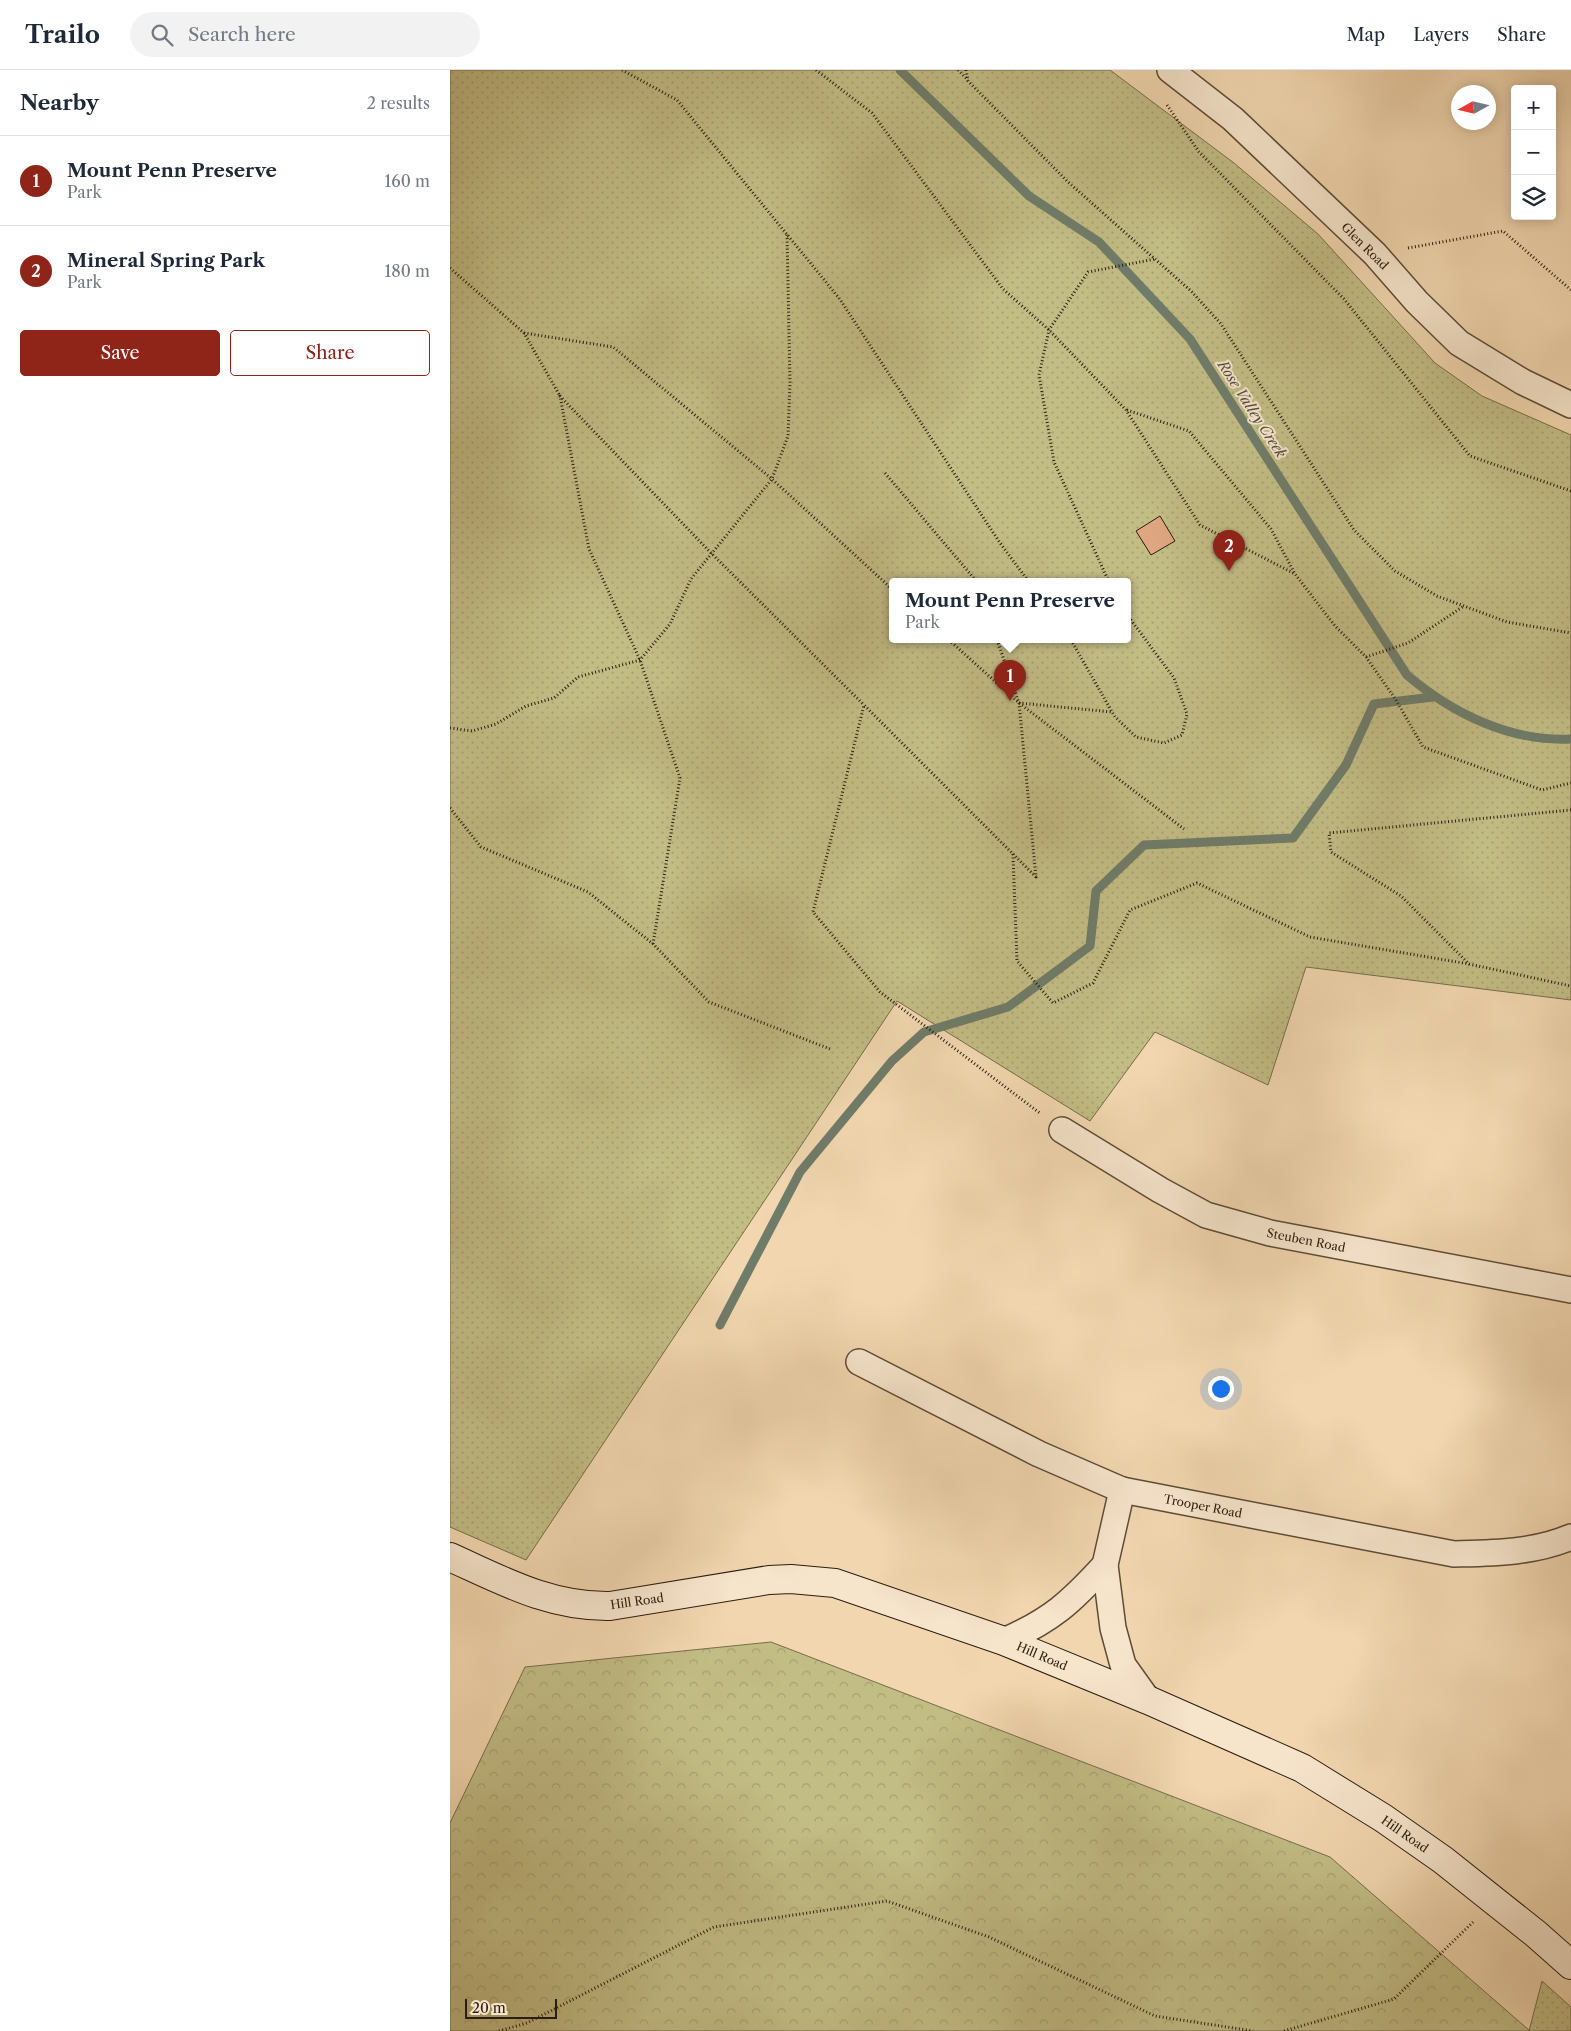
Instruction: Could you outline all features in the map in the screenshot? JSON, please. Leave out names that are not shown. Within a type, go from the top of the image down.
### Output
[{"type":"street","name":"Glen Road","points":[[1170,70],[1233,119],[1376,254],[1417,302],[1459,342],[1523,382],[1571,404]]},
{"type":"street","name":"Steuben Road","points":[[1062,1130],[1160,1190],[1206,1214],[1270,1233],[1571,1290]]},
{"type":"street","name":"Trooper Road","points":[[859,1362],[1038,1454],[1122,1490],[1454,1554],[1506,1553],[1554,1544],[1571,1537]]},
{"type":"street","points":[[1122,1490],[1105,1565],[1113,1628],[1123,1664],[1148,1700]]},
{"type":"street","name":"Hill Road","points":[[450,1557],[507,1583],[558,1602],[586,1606],[610,1606],[769,1580],[791,1579],[836,1583],[1004,1640],[1148,1700],[1302,1768],[1383,1818],[1444,1860],[1571,1965]]},
{"type":"street","points":[[1004,1640],[1035,1628],[1073,1600],[1105,1565]]},
{"type":"path","points":[[622,70],[677,100],[839,298],[1000,543],[1026,578]]},
{"type":"path","points":[[816,70],[872,112],[1003,289],[1048,330],[1126,410],[1200,525],[1295,574]]},
{"type":"path","points":[[958,70],[1068,182],[1192,292],[1221,324],[1354,530],[1395,571],[1437,596],[1507,622],[1571,634]]},
{"type":"path","points":[[966,70],[968,81]]},
{"type":"path","points":[[1165,103],[1199,152],[1344,299],[1470,456],[1571,491]]},
{"type":"path","points":[[1376,254],[1504,231],[1571,290]]},
{"type":"path","points":[[450,728],[472,731],[496,724],[526,706],[554,698],[578,677],[640,660],[670,624],[691,579],[772,479],[788,436],[790,383],[787,234]]},
{"type":"path","points":[[1107,578],[1054,462],[1039,375],[1048,330],[1088,272],[1155,259]]},
{"type":"path","points":[[450,268],[524,333],[560,396],[711,553],[1036,877],[1019,703],[998,643]]},
{"type":"path","points":[[524,333],[613,347],[772,479],[889,586]]},
{"type":"path","points":[[560,396],[589,549],[640,660],[680,778],[652,944]]},
{"type":"path","points":[[1126,410],[1189,431],[1271,529],[1295,574],[1335,626],[1366,657],[1396,700],[1424,747],[1542,790],[1571,783]]},
{"type":"path","points":[[885,473],[974,578]]},
{"type":"path","points":[[1366,657],[1408,643],[1464,606]]},
{"type":"path","points":[[1073,643],[1113,712],[1136,737],[1164,743],[1182,735],[1187,714],[1174,678],[1131,620]]},
{"type":"path","points":[[952,643],[1019,703],[1184,829]]},
{"type":"path","points":[[1019,703],[1113,712]]},
{"type":"path","points":[[864,705],[813,912],[880,992],[1062,1130]]},
{"type":"path","points":[[450,808],[481,847],[588,892],[652,944],[709,1002],[830,1050]]},
{"type":"path","points":[[1469,964],[1400,896],[1331,852],[1329,833],[1571,810]]},
{"type":"path","points":[[1013,854],[1017,961],[1053,1003],[1093,983],[1130,910],[1196,882],[1310,937],[1469,964],[1571,986]]},
{"type":"path","points":[[499,2031],[527,2023],[714,1926],[887,1901],[989,1937],[1155,2016],[1253,2031]]},
{"type":"path","points":[[1284,2031],[1394,1999],[1495,1901]]},
{"type":"green space","points":[[450,70],[1110,70],[1234,163],[1318,234],[1435,363],[1482,396],[1571,435],[1571,1000],[1306,967],[1268,1085],[1155,1032],[1090,1121],[897,1001],[526,1560],[450,1527]]},
{"type":"green space","points":[[771,1642],[1330,1857],[1530,2031],[450,2031],[450,1823],[525,1667]]},
{"type":"green space","points":[[1542,1981],[1571,2007],[1571,2031],[1529,2031]]},
{"type":"building","points":[[1160,516],[1175,541],[1151,555],[1136,531]]},
{"type":"waterway","name":"Rose Valley Creek","points":[[900,70],[1029,196],[1099,242],[1190,339],[1407,675],[1444,702],[1484,723],[1527,736],[1571,739]]},
{"type":"waterway","points":[[720,1325],[800,1172],[892,1061],[924,1032],[1008,1007],[1090,946],[1096,891],[1144,845],[1293,838],[1346,765],[1374,704],[1433,697]]},
{"type":"place","name":"Mineral Spring Park","points":[[1229,571]]},
{"type":"place","name":"Mount Penn Preserve","points":[[1010,701]]}]
